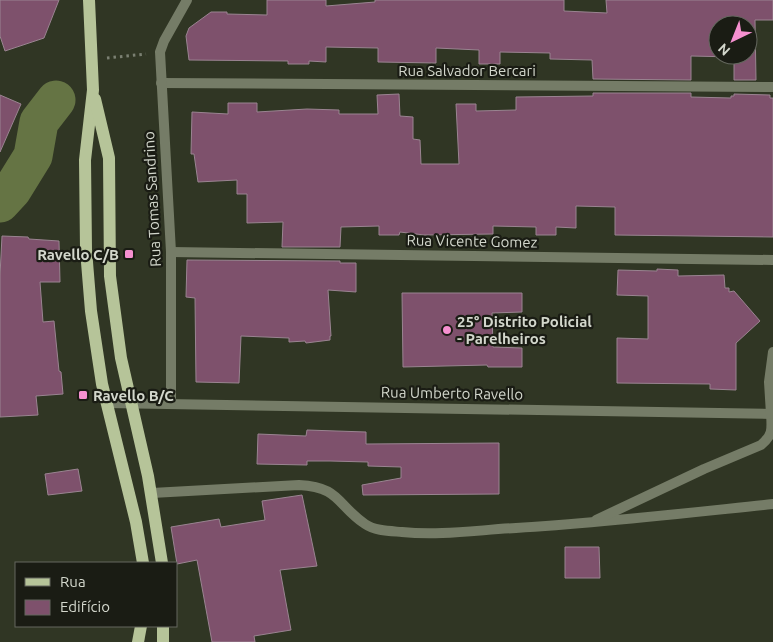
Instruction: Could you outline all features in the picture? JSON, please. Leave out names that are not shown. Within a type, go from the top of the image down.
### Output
[{"type":"main road","points":[[89,0],[93,90],[84,160],[86,250],[91,311],[107,403],[136,522],[143,562]]},
{"type":"main road","points":[[93,90],[108,158],[110,276],[121,358],[152,493],[162,562]]},
{"type":"main road","points":[[138,642],[142,627]]},
{"type":"main road","points":[[163,642],[164,627]]},
{"type":"street","name":"Rua Tomas Sandrino","points":[[171,403],[171,252],[160,52],[164,41],[187,0]]},
{"type":"street","name":"Rua Salvador Bercari","points":[[161,83],[773,87]]},
{"type":"street","name":"Rua Vicente Gomez","points":[[171,252],[773,260]]},
{"type":"street","points":[[588,523],[704,469],[761,445],[768,440],[772,432],[769,382],[773,352]]},
{"type":"street","name":"Rua Umberto Ravello","points":[[107,403],[772,414]]},
{"type":"street","points":[[152,493],[299,485],[316,486],[329,491],[366,524],[379,530],[404,533],[588,523],[773,504]]},
{"type":"path","points":[[92,60],[160,52]]},
{"type":"building","points":[[0,0],[59,0],[44,38],[5,51],[0,36]]},
{"type":"building","points":[[267,0],[326,0],[326,6],[375,2],[375,0],[564,0],[564,11],[607,13],[606,0],[773,0],[773,20],[758,20],[758,15],[708,15],[708,56],[691,56],[691,80],[593,79],[592,60],[550,59],[550,53],[500,52],[500,64],[479,64],[479,50],[436,48],[436,63],[378,62],[378,48],[326,47],[326,62],[309,61],[309,64],[288,64],[288,61],[189,60],[186,36],[189,28],[211,12],[227,12],[227,14],[267,15]]},
{"type":"building","points":[[734,65],[756,65],[756,80],[734,80]]},
{"type":"building","points":[[593,93],[691,93],[691,97],[731,98],[734,94],[770,95],[770,98],[773,98],[773,237],[615,235],[615,207],[576,206],[576,228],[556,227],[556,235],[536,235],[536,227],[493,226],[493,234],[424,235],[400,232],[399,235],[379,235],[379,226],[341,227],[340,247],[282,247],[283,222],[247,223],[247,194],[237,194],[237,180],[198,182],[194,154],[191,154],[192,112],[228,114],[228,103],[257,103],[257,112],[307,109],[339,110],[339,114],[378,114],[377,95],[399,94],[400,116],[413,117],[413,139],[420,140],[421,164],[459,164],[456,104],[476,104],[476,111],[516,110],[516,97],[593,96]]},
{"type":"building","points":[[0,95],[21,104],[0,152]]},
{"type":"building","points":[[2,236],[59,241],[60,282],[40,282],[43,322],[54,321],[63,394],[36,396],[38,415],[0,417],[0,275]]},
{"type":"building","points":[[187,260],[340,261],[340,263],[356,263],[356,292],[328,290],[330,340],[306,343],[305,341],[289,342],[289,338],[241,336],[239,383],[196,382],[195,298],[186,297]]},
{"type":"building","points":[[657,269],[678,270],[678,276],[724,275],[725,288],[729,288],[729,292],[734,291],[760,321],[736,343],[736,390],[710,389],[710,384],[617,383],[617,338],[648,339],[648,296],[617,295],[618,270],[657,271]]},
{"type":"building","name":"25° Distrito Policial - Parelheiros","points":[[402,293],[522,293],[522,312],[492,313],[493,347],[522,348],[522,367],[488,367],[487,365],[403,367]]},
{"type":"building","points":[[307,430],[366,432],[366,444],[499,443],[499,494],[363,495],[362,485],[401,478],[401,467],[368,466],[368,462],[330,461],[307,461],[307,465],[257,464],[258,434],[306,436]]},
{"type":"building","points":[[78,469],[82,491],[48,495],[45,474]]},
{"type":"building","points":[[302,495],[317,566],[280,570],[291,630],[254,636],[255,642],[212,642],[197,560],[178,564],[171,527],[219,519],[221,527],[265,520],[262,501]]},
{"type":"building","points":[[565,547],[599,547],[600,578],[565,578]]},
{"type":"waterway","points":[[0,203],[12,190],[33,156],[39,122],[56,100]]},
{"type":"place","name":"Ravello C/B","points":[[129,254]]},
{"type":"place","name":"25° Distrito Policial - Parelheiros","points":[[447,330]]},
{"type":"place","name":"Ravello B/C","points":[[83,395]]}]
